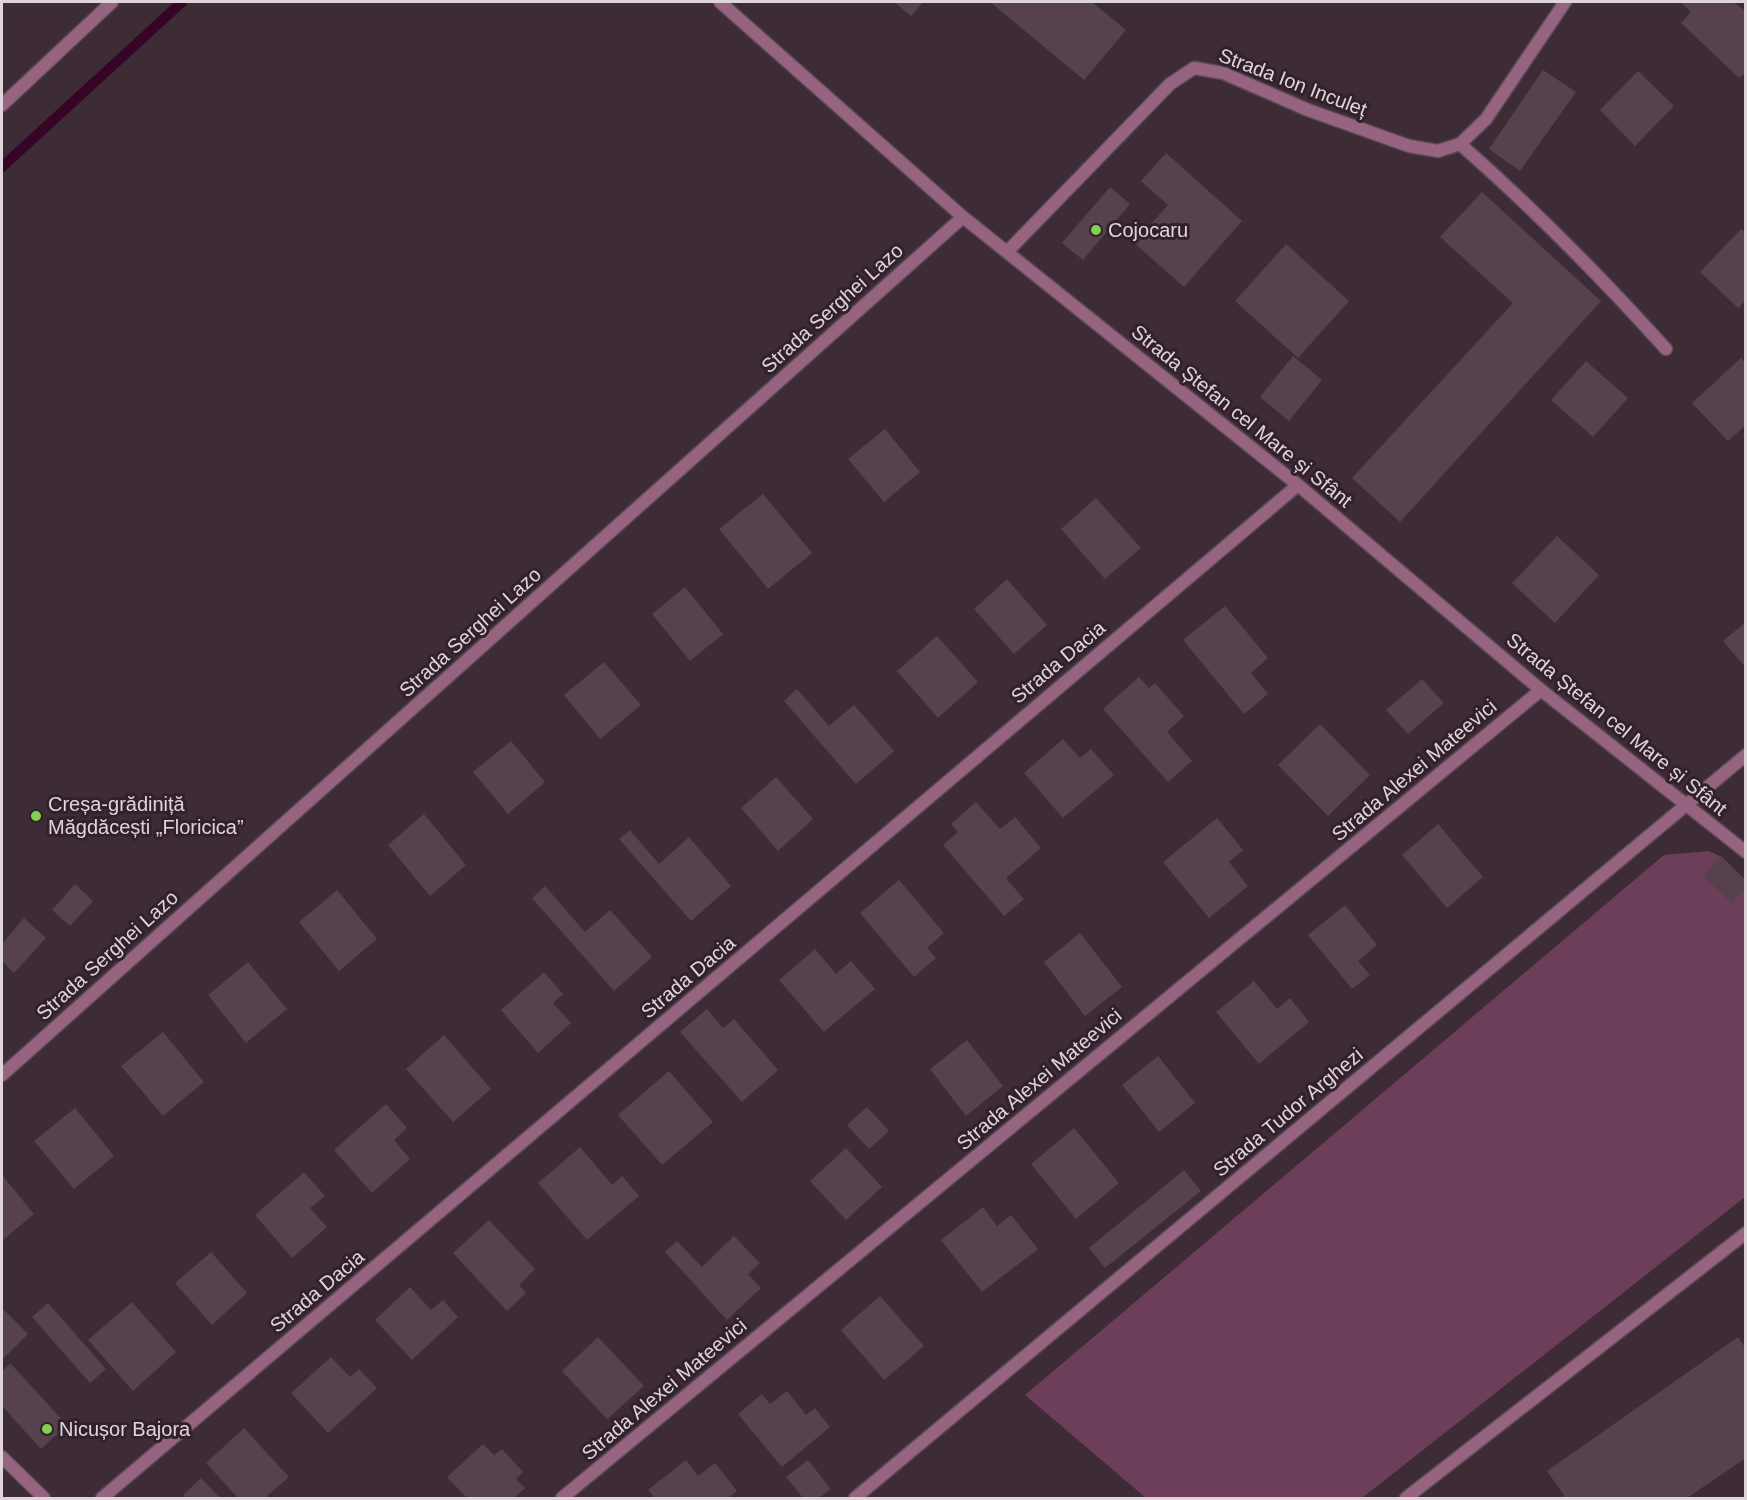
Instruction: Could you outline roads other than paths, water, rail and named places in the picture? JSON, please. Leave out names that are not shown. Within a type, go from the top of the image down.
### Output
[{"type":"street","points":[[2,105],[112,2]]},
{"type":"street","name":"Strada Ștefan cel Mare și Sfânt","points":[[720,2],[963,217],[1298,485],[1541,690],[1746,852]]},
{"type":"street","points":[[1565,2],[1486,119],[1461,144],[1507,185],[1597,274],[1666,349]]},
{"type":"street","name":"Strada Ion Inculeț","points":[[1007,252],[1170,84],[1194,68],[1223,73],[1308,110],[1409,146],[1438,151],[1461,144]]},
{"type":"street","name":"Strada Serghei Lazo","points":[[2,1076],[963,217]]},
{"type":"street","name":"Strada Dacia","points":[[102,1498],[1298,485]]},
{"type":"street","name":"Strada Alexei Mateevici","points":[[562,1498],[1541,690]]},
{"type":"street","name":"Strada Tudor Arghezi","points":[[855,1498],[1746,754]]},
{"type":"street","points":[[1406,1498],[1746,1233]]},
{"type":"street","points":[[2,1457],[44,1498]]},
{"type":"waterway","points":[[2,167],[182,2]]},
{"type":"place","name":"Cojocaru","points":[[1096,230]]},
{"type":"place","name":"Creșa-grădiniță Măgdăcești „Floricica”","points":[[36,816]]},
{"type":"place","name":"Nicușor Bajora","points":[[47,1429]]}]
